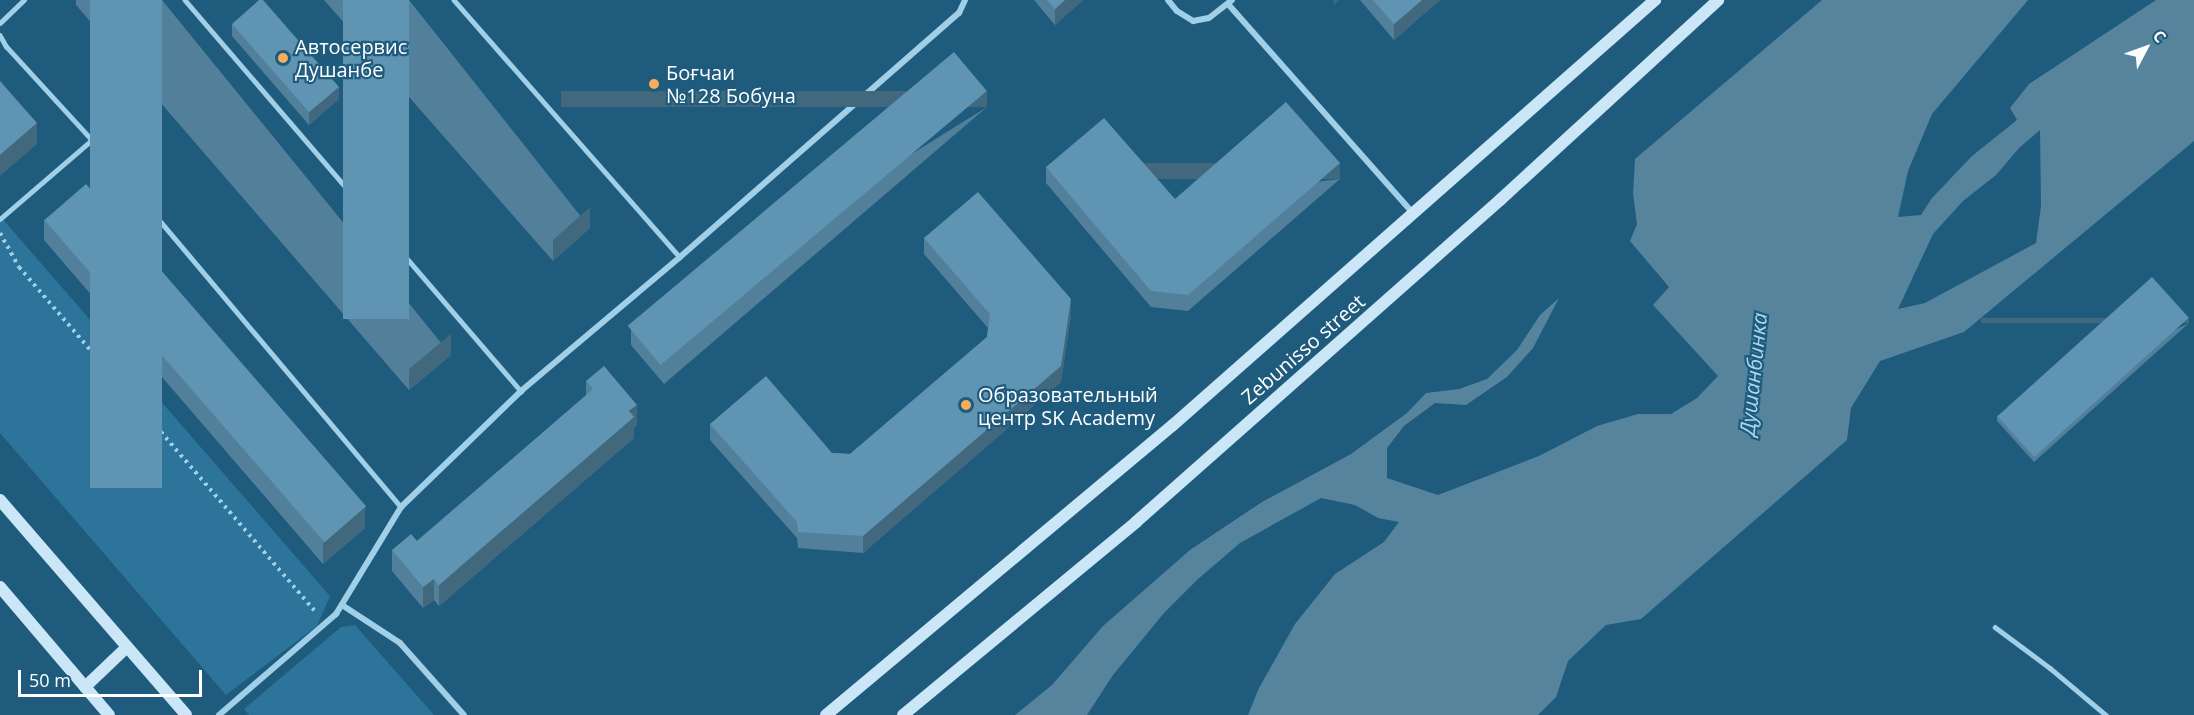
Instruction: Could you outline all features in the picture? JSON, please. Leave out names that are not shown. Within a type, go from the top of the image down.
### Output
[{"type":"main road","points":[[826,715],[1173,426],[1655,0]]},
{"type":"main road","name":"Zebunisso street","points":[[903,715],[1136,522],[1500,200],[1718,0]]},
{"type":"main road","points":[[0,500],[186,715]]},
{"type":"main road","points":[[0,587],[109,715]]},
{"type":"main road","points":[[85,687],[128,647]]},
{"type":"street","points":[[219,715],[327,624],[342,605],[400,507],[521,391],[680,258],[959,13],[966,0]]},
{"type":"street","points":[[1168,0],[1178,11],[1193,21],[1209,18],[1230,2],[1413,214]]},
{"type":"street","points":[[342,605],[400,643],[464,715]]},
{"type":"lane","points":[[0,23],[24,0]]},
{"type":"lane","points":[[185,0],[521,391]]},
{"type":"lane","points":[[454,0],[680,258]]},
{"type":"lane","points":[[0,35],[6,46],[92,140],[400,507]]},
{"type":"lane","points":[[0,219],[92,140]]},
{"type":"lane","points":[[1995,627],[2106,715]]},
{"type":"path","points":[[0,233],[19,267],[327,624]]},
{"type":"shaded area","points":[[0,216],[330,596],[317,626],[226,695],[0,433]]},
{"type":"shaded area","points":[[355,625],[434,715],[249,715],[244,709],[341,627]]},
{"type":"water","name":"Душанбинка","points":[[1822,0],[2028,0],[1932,114],[1908,171],[1898,217],[1921,215],[1932,198],[1972,156],[2017,120],[2010,108],[2029,84],[2156,0],[2194,0],[2194,141],[1964,332],[1880,361],[1851,408],[1847,440],[1641,619],[1606,625],[1568,661],[1556,697],[1538,715],[1248,715],[1259,688],[1295,624],[1335,574],[1384,542],[1399,522],[1378,518],[1355,505],[1321,498],[1240,543],[1198,579],[1164,613],[1113,675],[1087,715],[1015,715],[1052,685],[1103,626],[1190,550],[1262,502],[1351,454],[1407,413],[1426,393],[1459,389],[1487,379],[1517,350],[1540,315],[1559,298],[1533,348],[1507,377],[1466,405],[1435,403],[1404,426],[1387,448],[1387,478],[1438,495],[1539,456],[1597,426],[1638,414],[1671,414],[1697,398],[1718,376],[1653,305],[1669,287],[1630,241],[1637,224],[1633,194],[1635,159]],"holes":[[[2040,130],[2041,206],[2036,243],[1925,303],[1898,309],[1933,234],[1963,201],[1996,175],[2019,148]]]},
{"type":"building","points":[[90,0],[162,0],[162,488],[90,488]]},
{"type":"building","points":[[259,0],[263,0],[339,87],[309,112],[232,24]]},
{"type":"building","points":[[343,0],[409,0],[409,319],[343,319]]},
{"type":"building","points":[[1047,0],[1065,0],[1055,9]]},
{"type":"building","points":[[1373,0],[1422,0],[1394,24]]},
{"type":"building","points":[[954,52],[987,91],[660,365],[628,326]]},
{"type":"building","points":[[0,81],[37,123],[0,155]]},
{"type":"building","points":[[1286,102],[1340,163],[1188,295],[1151,291],[1046,167],[1104,118],[1175,199]]},
{"type":"building","points":[[86,184],[366,506],[325,542],[44,220]]},
{"type":"building","points":[[978,192],[1071,299],[1061,366],[863,536],[798,532],[797,522],[710,424],[766,376],[832,453],[850,454],[987,337],[990,314],[924,238]]},
{"type":"building","points":[[2152,277],[2189,318],[2034,457],[1997,416]]},
{"type":"building","points":[[604,366],[637,405],[629,411],[634,417],[439,585],[434,579],[423,587],[392,550],[411,534],[417,541],[593,389],[586,381]]},
{"type":"place","name":"Автосервис Душанбе","points":[[283,58]]},
{"type":"place","name":"Боғчаи №128 Бобуна","points":[[654,84]]},
{"type":"place","name":"Образовательный центр SK Academy","points":[[966,405]]}]
